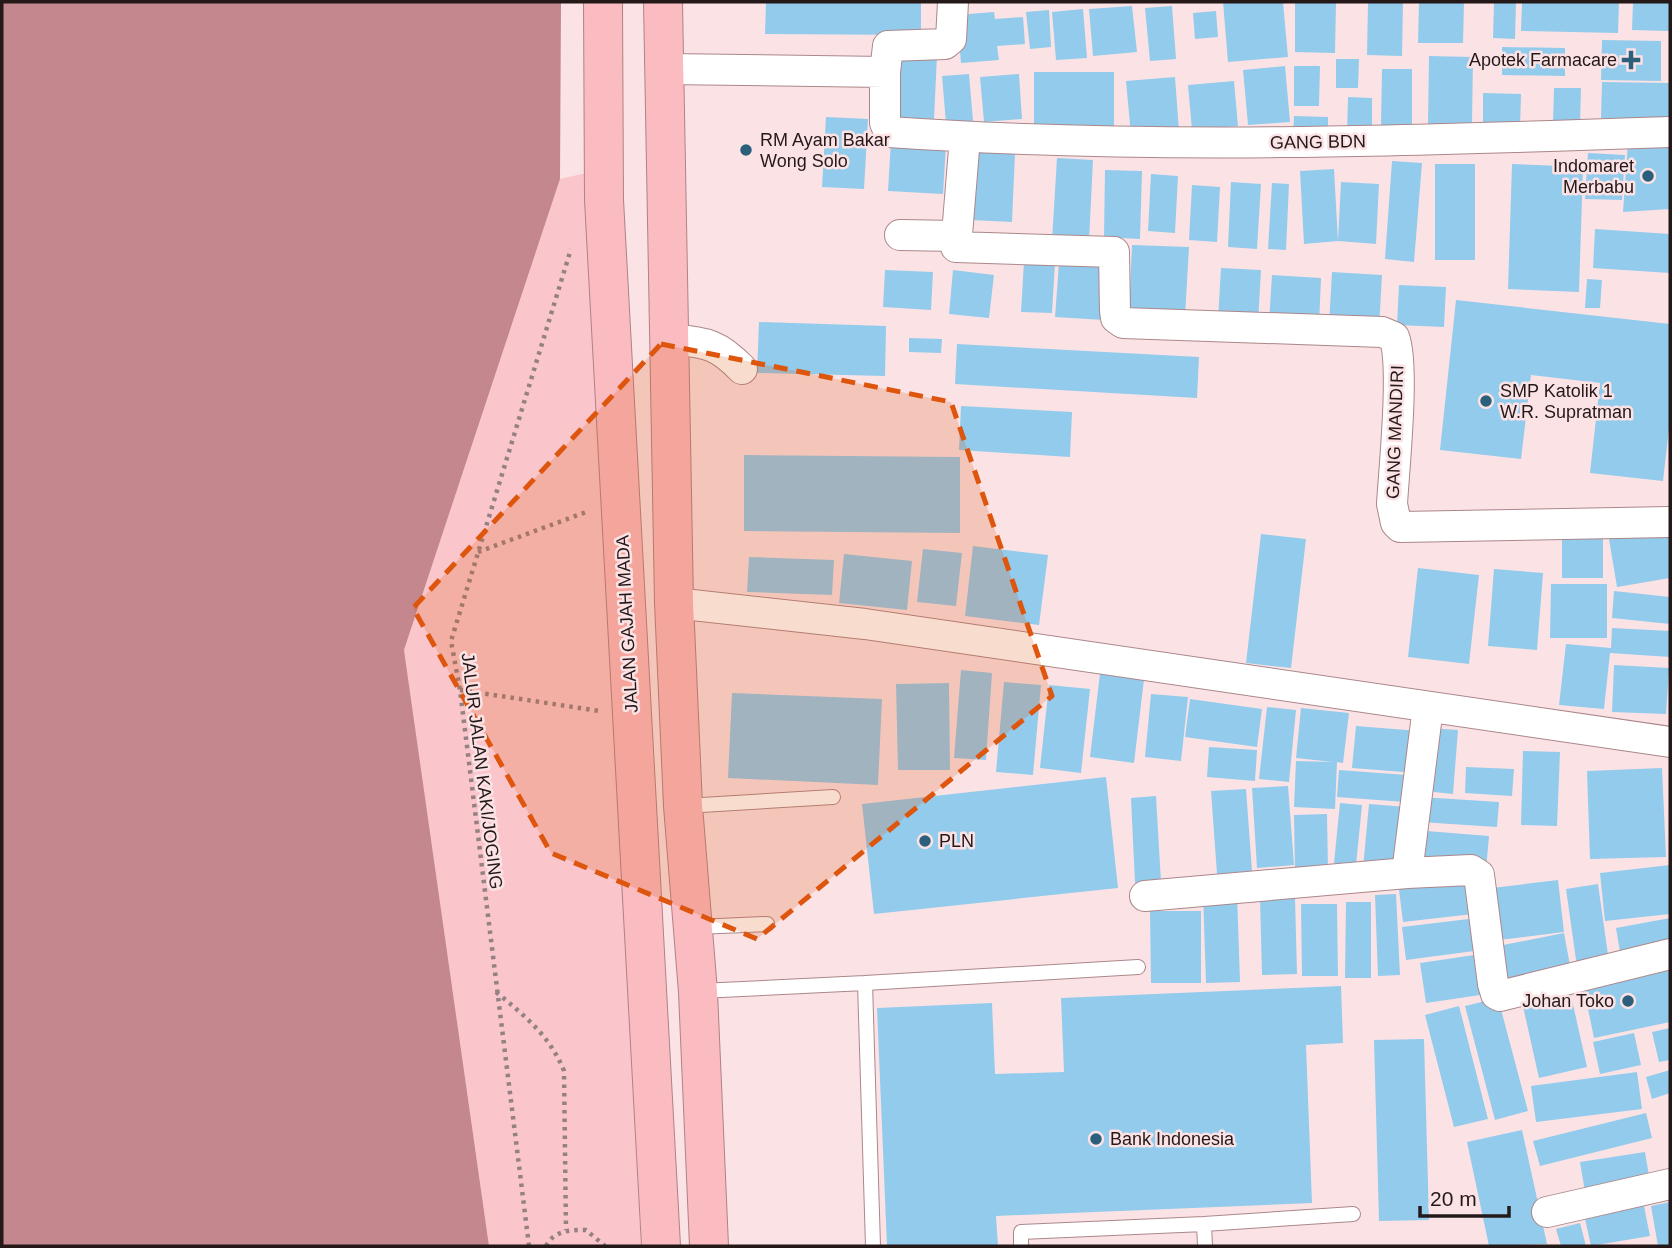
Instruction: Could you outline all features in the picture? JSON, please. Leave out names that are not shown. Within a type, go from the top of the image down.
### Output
[{"type":"highway","name":"JALAN GAJAH MADA","points":[[603,2],[604,200],[661,1246]]},
{"type":"highway","points":[[663,2],[674,603],[683,806],[698,992],[709,1246]]},
{"type":"street","points":[[666,69],[885,72],[888,46],[944,44],[951,39],[953,2]]},
{"type":"street","name":"GANG BDN","points":[[885,72],[885,123],[889,132],[1170,144],[1418,141],[1670,132]]},
{"type":"street","points":[[900,235],[957,236],[965,137]]},
{"type":"street","name":"GANG MANDIRI","points":[[957,236],[956,247],[1114,252],[1115,311],[1116,318],[1123,323],[1388,333],[1394,337],[1398,349],[1392,504],[1396,523],[1400,527],[1670,523]]},
{"type":"street","points":[[669,339],[711,344],[725,352],[742,369]]},
{"type":"street","points":[[674,603],[865,624],[1670,742]]},
{"type":"street","points":[[1407,873],[1428,707]]},
{"type":"street","points":[[1145,896],[1471,870],[1479,875],[1493,985],[1500,996],[1670,954]]},
{"type":"street","points":[[1548,1212],[1670,1184]]},
{"type":"lane","points":[[683,806],[833,797]]},
{"type":"lane","points":[[693,927],[768,924]]},
{"type":"lane","points":[[698,992],[1138,967]]},
{"type":"lane","points":[[865,983],[873,1246]]},
{"type":"lane","points":[[1021,1246],[1021,1231],[1204,1224],[1353,1214]]},
{"type":"lane","points":[[1204,1224],[1205,1246]]},
{"type":"path","name":"JALUR JALAN KAKI/JOGING","points":[[529,1246],[460,690],[451,641],[574,240]]},
{"type":"path","points":[[478,552],[620,499]]},
{"type":"path","points":[[460,690],[632,716]]},
{"type":"path","points":[[496,992],[539,1028],[557,1054],[564,1071],[566,1230]]},
{"type":"path","points":[[546,1246],[549,1240],[566,1230],[586,1230],[605,1246]]},
{"type":"highlighted area","points":[[661,344],[951,402],[1052,696],[757,939],[551,853],[413,608]]},
{"type":"shaded area","points":[[2,2],[561,2],[560,179],[404,650],[489,1246],[2,1246]]},
{"type":"shaded area","points":[[586,173],[641,1246],[489,1246],[404,650],[560,179]]},
{"type":"building","points":[[766,2],[921,2],[921,35],[765,34]]},
{"type":"building","points":[[1223,2],[1283,2],[1288,57],[1228,62]]},
{"type":"building","points":[[1295,2],[1336,2],[1335,53],[1295,52]]},
{"type":"building","points":[[1368,2],[1403,2],[1402,56],[1367,55]]},
{"type":"building","points":[[1419,2],[1464,2],[1463,43],[1418,43]]},
{"type":"building","points":[[1494,2],[1516,2],[1515,39],[1493,38]]},
{"type":"building","points":[[1522,2],[1619,2],[1618,33],[1521,31]]},
{"type":"building","points":[[1633,2],[1669,2],[1669,31],[1632,30]]},
{"type":"building","points":[[1132,6],[1137,52],[1093,56],[1089,9]]},
{"type":"building","points":[[1172,6],[1176,59],[1150,61],[1145,8]]},
{"type":"building","points":[[1083,9],[1087,58],[1056,60],[1052,12]]},
{"type":"building","points":[[1049,10],[1051,47],[1030,49],[1026,12]]},
{"type":"building","points":[[1216,11],[1218,37],[1195,39],[1193,13]]},
{"type":"building","points":[[994,12],[995,19],[1023,17],[1025,44],[997,46],[999,60],[961,63],[957,15]]},
{"type":"building","name":"Apotek Farmacare","points":[[1602,40],[1661,41],[1661,81],[1601,80]]},
{"type":"building","points":[[1502,47],[1565,48],[1565,76],[1502,75]]},
{"type":"building","points":[[898,53],[937,55],[934,119],[896,117]]},
{"type":"building","points":[[1429,56],[1473,57],[1472,124],[1428,124]]},
{"type":"building","points":[[1336,59],[1359,59],[1358,88],[1336,88]]},
{"type":"building","points":[[1285,66],[1290,122],[1248,125],[1243,70]]},
{"type":"building","points":[[1294,66],[1320,66],[1319,106],[1294,106]]},
{"type":"building","points":[[1382,69],[1412,69],[1412,125],[1381,125]]},
{"type":"building","points":[[1034,72],[1114,72],[1114,126],[1034,126]]},
{"type":"building","points":[[969,74],[973,121],[946,123],[942,76]]},
{"type":"building","points":[[1019,74],[1022,119],[984,122],[980,77]]},
{"type":"building","points":[[1175,77],[1179,131],[1131,135],[1126,81]]},
{"type":"building","points":[[1234,81],[1238,126],[1192,130],[1188,85]]},
{"type":"building","points":[[1602,82],[1670,83],[1670,120],[1601,118]]},
{"type":"building","points":[[1554,88],[1581,88],[1580,124],[1553,123]]},
{"type":"building","points":[[1483,93],[1521,94],[1520,130],[1483,130]]},
{"type":"building","points":[[1348,97],[1372,98],[1372,133],[1347,133]]},
{"type":"building","points":[[1294,116],[1328,117],[1328,136],[1293,135]]},
{"type":"building","points":[[826,117],[868,119],[864,189],[822,187]]},
{"type":"building","name":"Indomaret Merbabu","points":[[1670,140],[1670,209],[1623,212],[1628,143]]},
{"type":"building","points":[[891,141],[946,144],[943,194],[888,191]]},
{"type":"building","points":[[975,150],[1015,153],[1012,222],[971,220]]},
{"type":"building","points":[[1588,153],[1625,155],[1622,200],[1585,199]]},
{"type":"building","points":[[1057,158],[1093,160],[1089,241],[1052,240]]},
{"type":"building","points":[[1392,161],[1422,163],[1414,262],[1385,259]]},
{"type":"building","points":[[1435,164],[1475,164],[1475,260],[1435,260]]},
{"type":"building","points":[[1512,164],[1583,167],[1579,292],[1508,289]]},
{"type":"building","points":[[1334,169],[1338,241],[1304,244],[1300,171]]},
{"type":"building","points":[[1105,170],[1142,171],[1140,239],[1104,237]]},
{"type":"building","points":[[1151,174],[1178,176],[1175,233],[1148,231]]},
{"type":"building","points":[[1231,182],[1261,184],[1257,249],[1228,247]]},
{"type":"building","points":[[1341,182],[1379,184],[1376,244],[1338,241]]},
{"type":"building","points":[[1272,183],[1289,184],[1286,250],[1268,249]]},
{"type":"building","points":[[1192,185],[1220,187],[1217,242],[1189,240]]},
{"type":"building","points":[[1595,229],[1670,234],[1670,273],[1593,268]]},
{"type":"building","points":[[1132,245],[1189,247],[1185,317],[1129,315]]},
{"type":"building","points":[[1024,261],[1055,263],[1052,313],[1021,312]]},
{"type":"building","points":[[1059,263],[1107,267],[1104,320],[1055,317]]},
{"type":"building","points":[[1221,268],[1261,270],[1258,323],[1218,320]]},
{"type":"building","points":[[885,270],[933,272],[931,310],[883,307]]},
{"type":"building","points":[[953,270],[994,275],[989,318],[949,314]]},
{"type":"building","points":[[1332,272],[1382,275],[1379,328],[1329,325]]},
{"type":"building","points":[[1272,275],[1321,278],[1319,325],[1269,322]]},
{"type":"building","points":[[1587,279],[1602,280],[1600,308],[1585,308]]},
{"type":"building","points":[[1399,285],[1446,287],[1444,327],[1397,325]]},
{"type":"building","name":"SMP Katolik 1 W.R. Supratman","points":[[1456,300],[1670,324],[1670,419],[1663,481],[1590,473],[1600,383],[1531,375],[1521,459],[1440,450]]},
{"type":"building","points":[[759,322],[886,326],[885,376],[757,373]]},
{"type":"building","points":[[909,338],[942,339],[941,353],[909,352]]},
{"type":"building","points":[[957,344],[1199,357],[1197,398],[955,384]]},
{"type":"building","points":[[961,406],[1072,412],[1070,457],[959,450]]},
{"type":"building","points":[[744,455],[960,457],[960,533],[744,531]]},
{"type":"building","points":[[1670,529],[1670,578],[1617,587],[1609,539]]},
{"type":"building","points":[[1261,534],[1306,539],[1291,668],[1246,663]]},
{"type":"building","points":[[1562,536],[1603,536],[1603,578],[1562,578]]},
{"type":"building","points":[[973,546],[1048,555],[1039,625],[965,616]]},
{"type":"building","points":[[923,549],[962,553],[956,606],[917,602]]},
{"type":"building","points":[[844,554],[912,561],[907,610],[839,603]]},
{"type":"building","points":[[749,557],[834,560],[832,595],[747,592]]},
{"type":"building","points":[[1418,568],[1479,575],[1469,664],[1408,657]]},
{"type":"building","points":[[1494,569],[1543,573],[1537,650],[1488,646]]},
{"type":"building","points":[[1551,584],[1607,584],[1607,638],[1550,638]]},
{"type":"building","points":[[1614,591],[1670,597],[1670,624],[1612,618]]},
{"type":"building","points":[[1612,628],[1670,631],[1670,657],[1610,653],[1604,709],[1559,705],[1566,644],[1611,648]]},
{"type":"building","points":[[1101,665],[1145,671],[1134,763],[1090,757]]},
{"type":"building","points":[[1614,665],[1669,668],[1666,714],[1612,712]]},
{"type":"building","points":[[961,670],[992,673],[986,760],[954,758]]},
{"type":"building","points":[[1004,682],[1041,685],[1033,775],[996,772]]},
{"type":"building","points":[[949,683],[950,770],[898,770],[896,684]]},
{"type":"building","points":[[1049,685],[1090,689],[1081,773],[1040,768]]},
{"type":"building","points":[[732,693],[882,699],[878,785],[728,778]]},
{"type":"building","points":[[1151,694],[1188,697],[1181,761],[1145,757]]},
{"type":"building","points":[[1190,699],[1262,709],[1257,747],[1185,737]]},
{"type":"building","points":[[1267,707],[1296,710],[1289,782],[1259,779]]},
{"type":"building","points":[[1301,708],[1349,713],[1343,763],[1337,762],[1335,809],[1294,807],[1296,761],[1333,762],[1296,758]]},
{"type":"building","points":[[1356,726],[1419,731],[1416,773],[1352,768]]},
{"type":"building","points":[[1428,728],[1458,730],[1453,794],[1424,791]]},
{"type":"building","points":[[1209,747],[1257,750],[1255,781],[1207,777]]},
{"type":"building","points":[[1523,751],[1560,752],[1557,826],[1521,825]]},
{"type":"building","points":[[1466,767],[1514,769],[1512,796],[1465,793]]},
{"type":"building","points":[[1662,768],[1666,857],[1590,859],[1587,771]]},
{"type":"building","points":[[1339,770],[1407,775],[1405,802],[1337,797]]},
{"type":"building","points":[[1106,777],[1118,888],[874,914],[862,804]]},
{"type":"building","points":[[1288,786],[1294,865],[1257,868],[1252,788]]},
{"type":"building","points":[[1246,789],[1252,871],[1217,874],[1211,791]]},
{"type":"building","points":[[1156,796],[1161,882],[1135,883],[1131,798]]},
{"type":"building","points":[[1421,797],[1499,802],[1497,827],[1420,822]]},
{"type":"building","points":[[1340,803],[1362,805],[1356,865],[1334,863]]},
{"type":"building","points":[[1369,804],[1407,807],[1402,872],[1363,868]]},
{"type":"building","points":[[1327,814],[1328,870],[1295,871],[1294,815]]},
{"type":"building","points":[[1414,830],[1489,836],[1486,870],[1411,864]]},
{"type":"building","points":[[1670,865],[1670,914],[1605,921],[1600,873]]},
{"type":"building","points":[[1469,874],[1473,914],[1403,922],[1398,882]]},
{"type":"building","points":[[1558,880],[1564,932],[1499,940],[1492,888]]},
{"type":"building","points":[[1598,884],[1609,962],[1577,967],[1566,889]]},
{"type":"building","points":[[1237,892],[1240,982],[1206,983],[1203,893]]},
{"type":"building","points":[[1396,894],[1400,975],[1378,976],[1375,895]]},
{"type":"building","points":[[1295,897],[1297,974],[1262,975],[1260,898]]},
{"type":"building","points":[[1346,902],[1371,902],[1371,978],[1345,978]]},
{"type":"building","points":[[1301,904],[1337,904],[1338,976],[1302,976]]},
{"type":"building","points":[[1150,911],[1201,911],[1201,983],[1151,983]]},
{"type":"building","points":[[1477,918],[1482,950],[1406,960],[1402,927]]},
{"type":"building","points":[[1670,918],[1670,947],[1621,958],[1616,928]]},
{"type":"building","points":[[1564,933],[1572,976],[1507,989],[1498,946]]},
{"type":"building","points":[[1481,954],[1487,994],[1426,1003],[1420,963]]},
{"type":"building","name":"Johan Toko","points":[[1670,961],[1670,1022],[1594,1038],[1582,980]]},
{"type":"building","name":"Bank Indonesia","points":[[1341,986],[1343,1043],[1306,1045],[1312,1203],[996,1216],[998,1246],[887,1246],[877,1008],[992,1003],[995,1074],[1064,1072],[1061,998]]},
{"type":"building","points":[[1570,991],[1587,1067],[1539,1078],[1522,1002]]},
{"type":"building","points":[[1498,998],[1528,1111],[1495,1120],[1465,1006]]},
{"type":"building","points":[[1459,1006],[1488,1119],[1454,1127],[1425,1015]]},
{"type":"building","points":[[1670,1028],[1670,1060],[1659,1062],[1652,1032]]},
{"type":"building","points":[[1634,1033],[1641,1065],[1600,1074],[1593,1042]]},
{"type":"building","points":[[1424,1039],[1429,1220],[1379,1221],[1374,1040]]},
{"type":"building","points":[[1670,1070],[1670,1093],[1652,1099],[1646,1077]]},
{"type":"building","points":[[1637,1072],[1642,1109],[1536,1122],[1531,1086]]},
{"type":"building","points":[[1646,1113],[1652,1138],[1540,1166],[1533,1141]]},
{"type":"building","points":[[1522,1130],[1547,1244],[1489,1246],[1467,1142]]},
{"type":"building","points":[[1645,1152],[1650,1182],[1585,1192],[1580,1162]]},
{"type":"building","points":[[1670,1202],[1670,1246],[1658,1246],[1651,1206]]},
{"type":"building","points":[[1644,1206],[1650,1236],[1591,1246],[1585,1219]]},
{"type":"building","points":[[1580,1223],[1586,1246],[1561,1246],[1556,1229]]},
{"type":"place","name":"Apotek Farmacare","points":[[1631,60]]},
{"type":"place","name":"RM Ayam Bakar Wong Solo","points":[[746,150]]},
{"type":"place","name":"Indomaret Merbabu","points":[[1648,176]]},
{"type":"place","name":"SMP Katolik 1 W.R. Supratman","points":[[1486,401]]},
{"type":"place","name":"PLN","points":[[925,841]]},
{"type":"place","name":"Johan Toko","points":[[1628,1001]]},
{"type":"place","name":"Bank Indonesia","points":[[1096,1139]]}]
